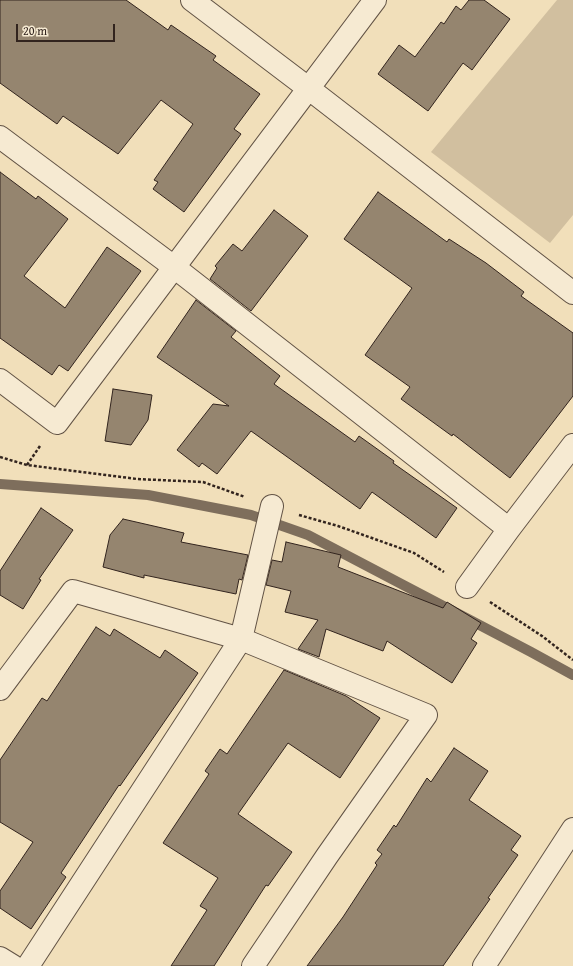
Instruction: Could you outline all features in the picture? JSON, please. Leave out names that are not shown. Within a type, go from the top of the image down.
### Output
[{"type":"street","points":[[192,0],[573,293]]},
{"type":"street","points":[[0,380],[57,423],[375,0]]},
{"type":"street","points":[[0,137],[174,267],[509,529]]},
{"type":"street","points":[[467,587],[573,445]]},
{"type":"street","points":[[28,966],[241,639],[272,506]]},
{"type":"street","points":[[0,689],[73,591],[241,639],[426,715],[327,856],[253,966]]},
{"type":"street","points":[[484,966],[573,829]]},
{"type":"street","points":[[0,958],[13,966]]},
{"type":"shaded area","points":[[557,0],[573,0],[573,215],[550,243],[431,152]]},
{"type":"building","points":[[0,0],[126,0],[168,30],[171,25],[216,56],[213,60],[260,94],[234,129],[241,134],[184,212],[153,189],[158,182],[154,180],[193,124],[161,100],[118,154],[63,116],[57,124],[0,83]]},
{"type":"building","points":[[469,0],[484,0],[510,19],[472,70],[463,63],[428,111],[378,74],[399,45],[415,57],[441,22],[444,24],[456,6],[461,10]]},
{"type":"building","points":[[0,172],[36,199],[38,196],[68,219],[24,276],[65,308],[107,247],[141,271],[68,371],[59,365],[52,375],[0,338]]},
{"type":"building","points":[[378,192],[447,242],[449,239],[486,263],[524,292],[521,296],[573,333],[573,396],[510,478],[453,434],[452,436],[401,399],[410,387],[365,355],[412,288],[344,239]]},
{"type":"building","points":[[274,210],[308,236],[251,311],[210,279],[217,268],[215,266],[233,244],[242,251]]},
{"type":"building","points":[[196,300],[236,331],[231,337],[280,376],[274,384],[355,442],[359,436],[394,461],[393,463],[457,508],[436,538],[372,492],[360,509],[251,431],[217,474],[202,463],[199,467],[177,450],[213,404],[229,406],[157,357]]},
{"type":"building","points":[[113,389],[152,395],[148,420],[131,445],[105,441]]},
{"type":"building","points":[[41,508],[73,530],[39,579],[41,580],[23,609],[0,595],[0,571]]},
{"type":"building","points":[[123,519],[184,533],[181,542],[248,555],[242,580],[239,579],[236,594],[144,575],[144,578],[103,567],[110,535]]},
{"type":"building","points":[[286,542],[341,555],[338,567],[443,608],[447,602],[481,623],[471,639],[477,643],[452,683],[387,641],[383,651],[326,629],[319,657],[298,649],[318,620],[285,612],[291,591],[266,585],[272,560],[282,562]]},
{"type":"building","points":[[96,627],[110,636],[114,629],[160,658],[165,650],[198,673],[120,786],[119,785],[61,873],[66,877],[31,929],[0,908],[0,891],[33,842],[0,822],[0,760],[42,698],[47,701]]},
{"type":"building","points":[[284,670],[346,696],[380,718],[340,778],[288,743],[238,814],[292,852],[268,886],[266,885],[214,966],[171,966],[207,910],[200,906],[218,878],[163,843],[209,774],[205,771],[220,749],[227,754]]},
{"type":"building","points":[[454,748],[488,771],[469,800],[521,836],[511,850],[518,855],[488,898],[490,899],[443,966],[307,966],[343,917],[377,865],[375,863],[382,854],[377,850],[394,825],[396,827],[427,778],[431,782]]},
{"type":"waterway","points":[[0,484],[148,495],[251,515],[308,535],[573,675]]}]
